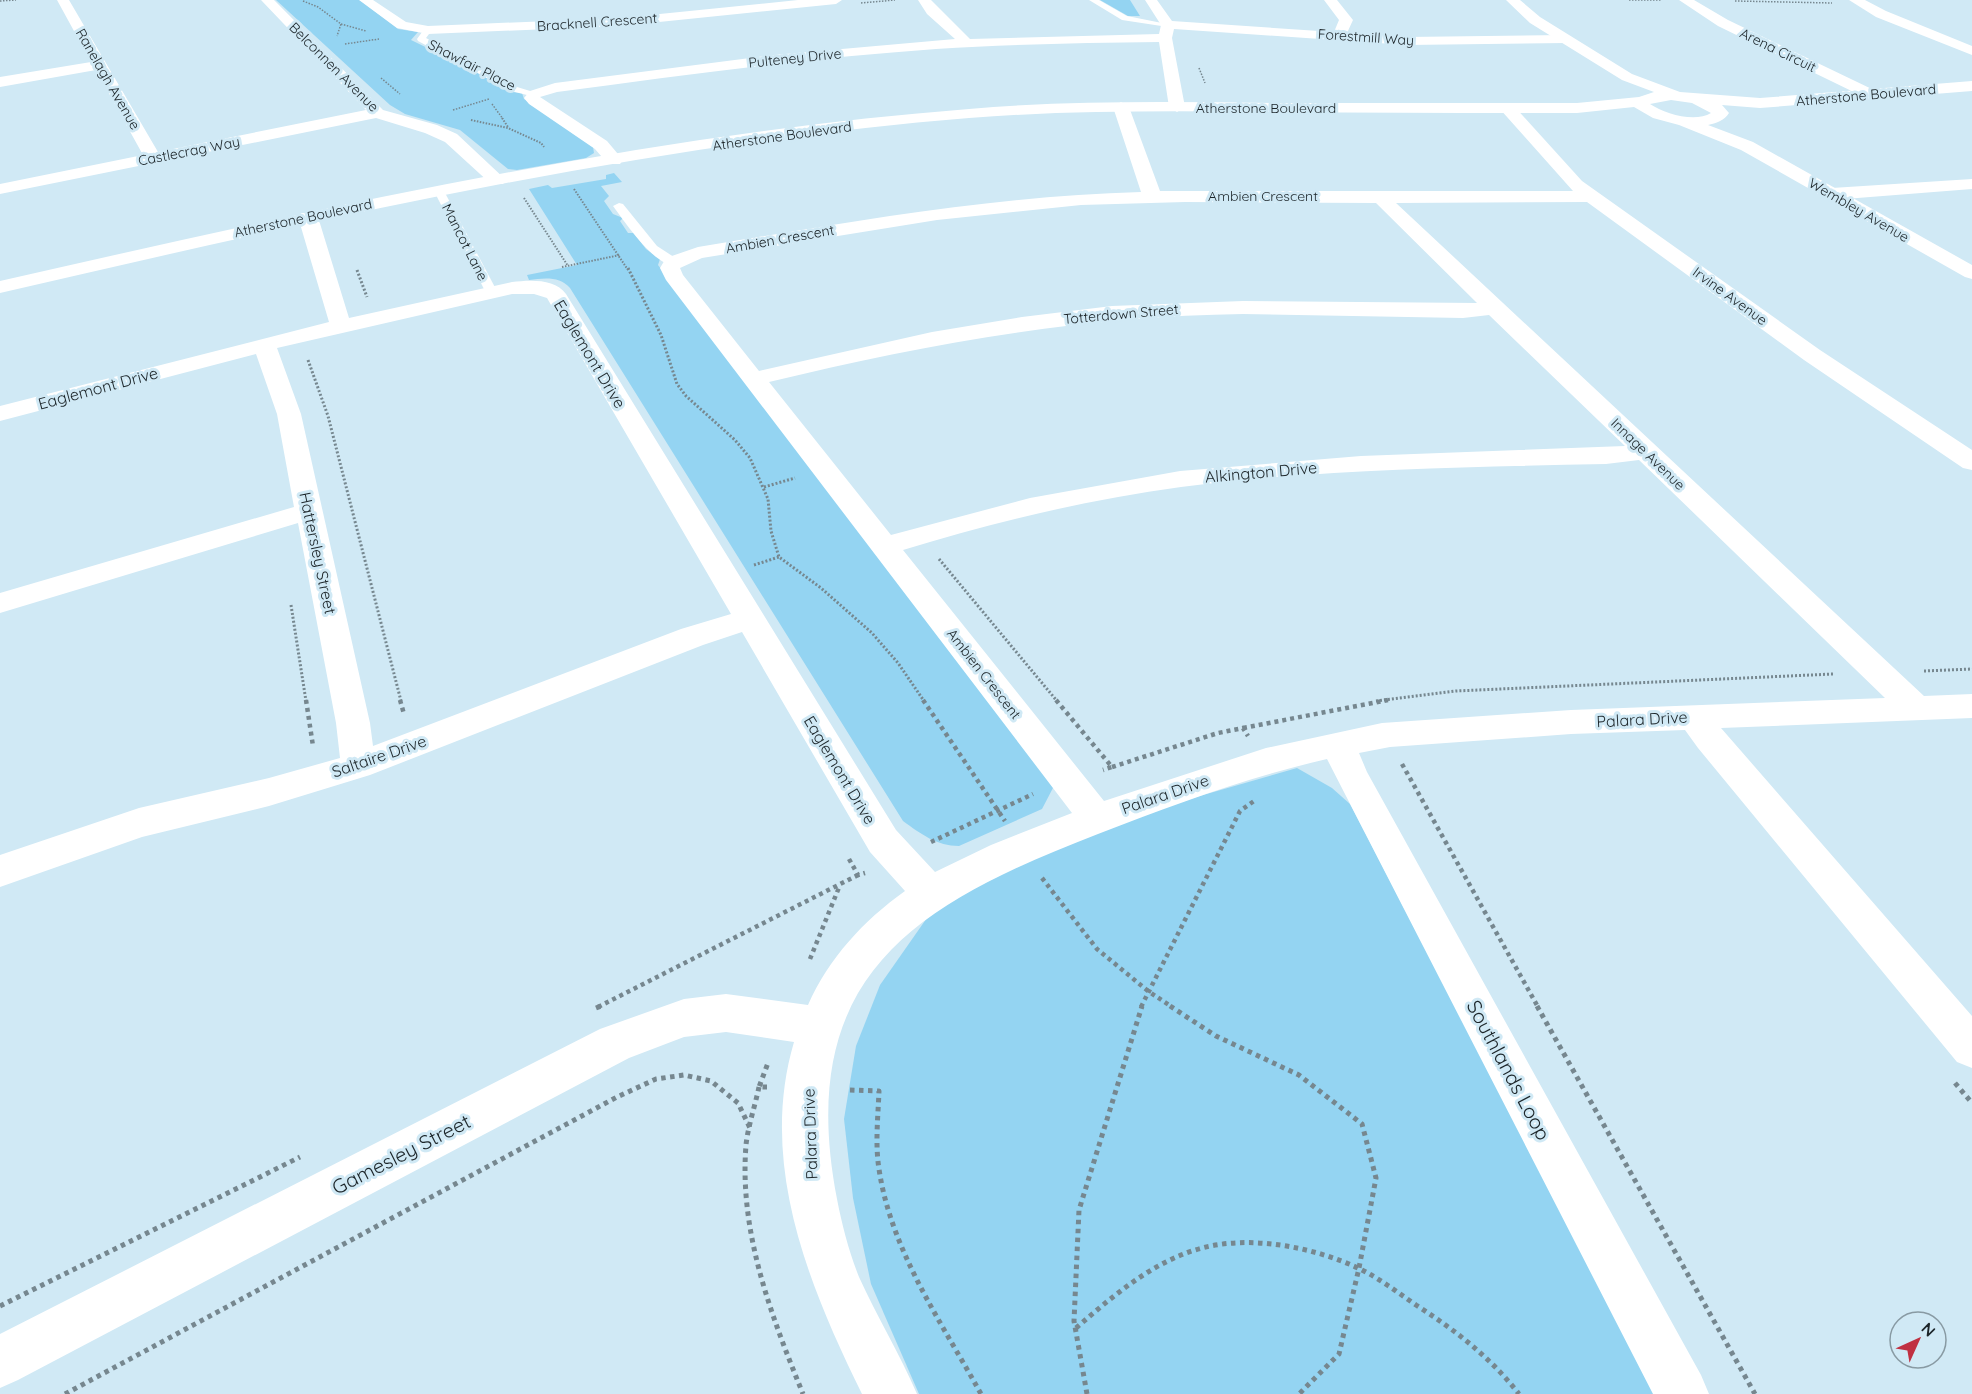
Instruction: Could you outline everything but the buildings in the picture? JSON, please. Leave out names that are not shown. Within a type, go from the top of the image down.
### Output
[{"type":"street","name":"Ranelagh Avenue","points":[[63,0],[153,158]]},
{"type":"street","name":"Belconnen Avenue","points":[[267,0],[377,113],[431,129],[451,138],[497,180]]},
{"type":"street","name":"Bracknell Crescent","points":[[365,0],[400,26],[428,30],[620,22],[836,0]]},
{"type":"street","points":[[924,0],[932,11],[967,43]]},
{"type":"street","points":[[1150,0],[1166,32],[1177,107]]},
{"type":"street","points":[[1330,0],[1346,20],[1338,36]]},
{"type":"street","points":[[1512,0],[1535,20],[1627,77],[1709,104],[1720,115]]},
{"type":"street","name":"Arena Circuit","points":[[1685,0],[1723,23],[1872,95]]},
{"type":"street","points":[[1854,0],[1881,14],[1972,51]]},
{"type":"street","name":"Pulteney Drive","points":[[535,94],[555,88],[702,68],[967,43],[1166,32]]},
{"type":"street","name":"Forestmill Way","points":[[1166,32],[1338,36],[1407,41],[1565,39]]},
{"type":"street","points":[[0,82],[100,65]]},
{"type":"street","points":[[1627,77],[1642,101],[1642,106],[1660,116]]},
{"type":"street","name":"Atherstone Boulevard","points":[[1577,108],[1642,101],[1653,96],[1760,103],[1972,86]]},
{"type":"street","points":[[535,94],[532,98],[535,101],[601,145],[614,160]]},
{"type":"street","name":"Atherstone Boulevard","points":[[0,288],[308,217],[497,180],[785,134],[931,116],[1084,106],[1577,108],[1680,120],[1709,120],[1760,103]]},
{"type":"street","points":[[1121,107],[1152,196]]},
{"type":"street","name":"Irvine Avenue","points":[[1506,108],[1570,179],[1591,196],[1821,361],[1972,462]]},
{"type":"street","name":"Castlecrag Way","points":[[0,189],[377,113]]},
{"type":"street","name":"Wembley Avenue","points":[[1720,115],[1747,146]]},
{"type":"street","name":"Wembley Avenue","points":[[1680,120],[1747,146],[1972,273]]},
{"type":"street","points":[[1832,194],[1972,184]]},
{"type":"street","name":"Ambien Crescent","points":[[1097,819],[673,276],[670,268],[673,262],[698,254],[756,243],[937,214],[1047,201],[1152,196],[1553,198],[1591,196]]},
{"type":"street","name":"Innage Avenue","points":[[1382,197],[1395,213],[1494,308],[1916,708]]},
{"type":"street","points":[[308,217],[340,326]]},
{"type":"street","name":"Eaglemont Drive","points":[[0,414],[264,344],[512,288],[539,287],[555,294],[883,841],[932,895]]},
{"type":"street","name":"Totterdown Street","points":[[754,380],[876,352],[980,332],[1114,313],[1185,309],[1463,311],[1494,308]]},
{"type":"street","name":"Hattersley Street","points":[[264,344],[289,414],[353,723],[358,766]]},
{"type":"street","name":"Alkington Drive","points":[[884,546],[1046,503],[1214,475],[1335,465],[1606,456],[1645,451]]},
{"type":"street","points":[[0,603],[309,511]]},
{"type":"street","name":"Saltaire Drive","points":[[0,871],[139,823],[269,792],[358,766],[681,641],[750,619]]},
{"type":"street","name":"Palara Drive","points":[[890,1394],[826,1254],[812,1193],[808,1088],[802,1023],[879,936],[932,895],[978,868],[1022,847],[1198,781],[1338,744],[1378,736],[1520,725],[1694,716],[1972,706]]},
{"type":"street","points":[[1694,716],[1710,739],[1972,1048]]},
{"type":"street","name":"Southlands Loop","points":[[1338,744],[1350,773],[1682,1394]]},
{"type":"street","name":"Gamesley Street","points":[[0,1362],[615,1043],[684,1018],[726,1013],[802,1023]]},
{"type":"lane","points":[[1093,0],[1125,18],[1166,32]]},
{"type":"lane","name":"Shawfair Place","points":[[428,30],[421,39],[514,89],[535,94]]},
{"type":"lane","name":"Mancot Lane","points":[[439,191],[492,293]]},
{"type":"lane","points":[[618,206],[653,249],[673,262]]},
{"type":"path","points":[[0,1],[16,0]]},
{"type":"path","points":[[1629,0],[1670,1]]},
{"type":"path","points":[[1730,0],[1836,3]]},
{"type":"path","points":[[568,180],[624,261],[661,335],[677,384],[686,396],[750,458],[768,499],[771,531],[779,556],[821,588],[872,633],[898,663],[1050,890],[1097,949],[1148,991],[1216,1036],[1299,1075],[1362,1124],[1376,1179],[1339,1354],[1299,1394]]},
{"type":"path","points":[[524,198],[568,266]]},
{"type":"path","points":[[847,855],[858,876],[1034,794],[1112,767],[919,535]]},
{"type":"path","points":[[1401,763],[1755,1394]]},
{"type":"path","points":[[803,1394],[771,1316],[749,1234],[745,1188],[746,1143],[759,1087],[802,1023],[840,884]]},
{"type":"path","points":[[65,1394],[617,1097],[656,1079],[684,1075],[711,1081],[738,1103],[750,1128]]},
{"type":"path","points":[[759,1087],[879,1091],[879,1168],[889,1214],[903,1250],[981,1394]]},
{"type":"path","points":[[1076,1328],[1125,1286],[1164,1263],[1203,1247],[1242,1244],[1281,1247],[1317,1253],[1359,1268],[1446,1324],[1483,1354],[1519,1394]]},
{"type":"shaded area","points":[[276,0],[360,0],[398,29],[418,32],[411,40],[512,92],[522,93],[524,99],[593,147],[594,153],[586,158],[517,170],[508,169],[460,130],[405,114],[390,105]]},
{"type":"shaded area","points":[[1100,0],[1130,0],[1140,16],[1128,16]]},
{"type":"shaded area","points":[[614,173],[622,182],[601,186],[609,196],[604,201],[613,214],[623,218],[620,221],[628,233],[634,233],[646,249],[660,259],[658,265],[1035,755],[1054,786],[1042,809],[959,846],[936,842],[903,821],[570,288],[557,280],[546,278],[529,280],[527,275],[577,265],[529,189],[548,185],[552,188],[606,179],[606,175]]},
{"type":"shaded area","points":[[1297,768],[1332,788],[1350,804],[1657,1394],[919,1394],[871,1284],[853,1198],[844,1119],[856,1046],[880,985],[929,915],[969,884],[1130,816]]}]
